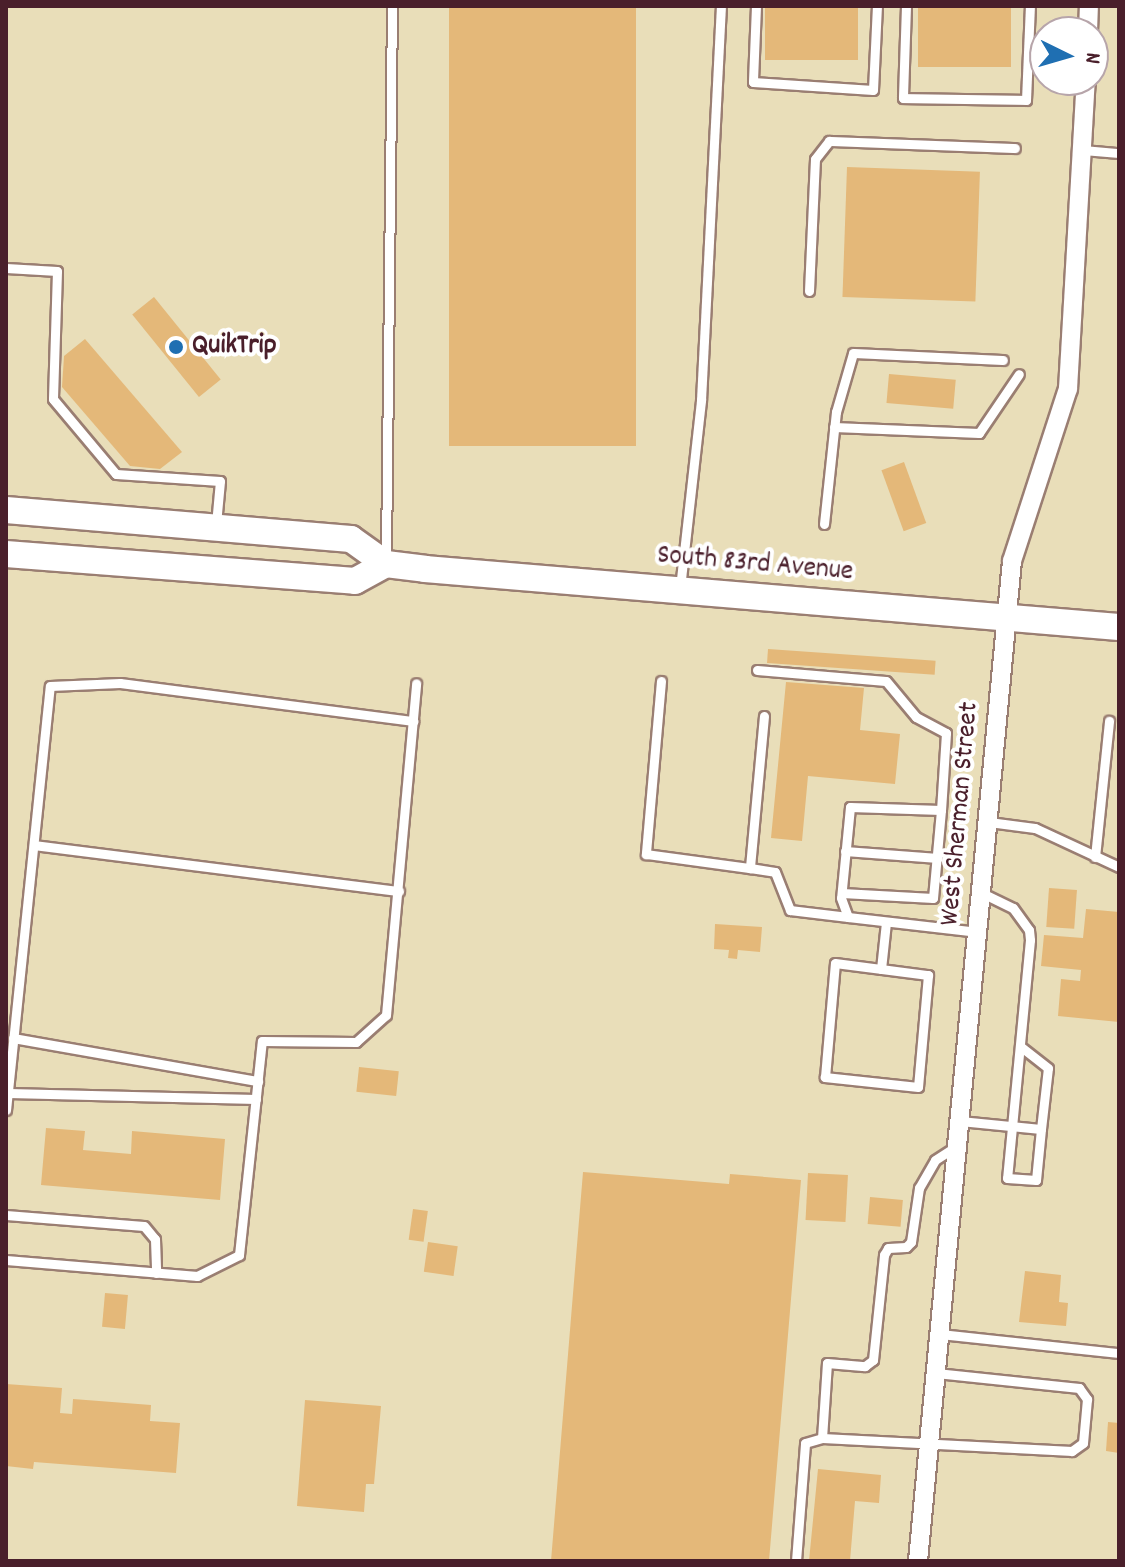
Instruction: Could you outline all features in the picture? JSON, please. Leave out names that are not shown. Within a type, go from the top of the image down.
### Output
[{"type":"main road","points":[[6,510],[351,539],[386,564],[355,581],[6,554]]},
{"type":"main road","name":"South 83rd Avenue","points":[[386,564],[1119,627]]},
{"type":"street","name":"West Sherman Street","points":[[918,1561],[1007,618],[1020,529],[1068,389],[1085,96]]},
{"type":"lane","points":[[386,564],[392,6]]},
{"type":"lane","points":[[680,591],[701,400],[721,6]]},
{"type":"lane","points":[[756,6],[753,82],[873,90],[877,6]]},
{"type":"lane","points":[[906,6],[903,98],[1026,100],[1030,6]]},
{"type":"lane","points":[[809,291],[815,159],[829,141],[1015,148]]},
{"type":"lane","points":[[1083,150],[1119,153]]},
{"type":"lane","points":[[6,268],[57,271],[53,399],[116,474],[220,481],[216,528]]},
{"type":"lane","points":[[824,524],[834,427],[853,353],[1003,360]]},
{"type":"lane","points":[[834,427],[979,433],[1019,374]]},
{"type":"lane","points":[[757,670],[886,681],[916,717],[947,736],[933,898],[842,893]]},
{"type":"lane","points":[[661,681],[646,854],[775,872],[790,910],[978,932]]},
{"type":"lane","points":[[6,1110],[50,686],[120,683],[414,721]]},
{"type":"lane","points":[[6,1260],[197,1276],[239,1255],[262,1041],[356,1042],[386,1015],[416,683]]},
{"type":"lane","points":[[750,868],[764,716]]},
{"type":"lane","points":[[1095,857],[1109,721]]},
{"type":"lane","points":[[848,917],[842,893],[852,805],[941,810]]},
{"type":"lane","points":[[989,822],[1035,828],[1119,867]]},
{"type":"lane","points":[[34,845],[399,891]]},
{"type":"lane","points":[[845,851],[938,858]]},
{"type":"lane","points":[[982,893],[1003,900],[1029,930],[1007,1178],[1036,1180],[1048,1068],[1021,1047]]},
{"type":"lane","points":[[881,969],[886,922]]},
{"type":"lane","points":[[835,963],[881,969],[928,975],[918,1087],[825,1077],[835,963]]},
{"type":"lane","points":[[13,1038],[258,1081]]},
{"type":"lane","points":[[8,1093],[256,1099]]},
{"type":"lane","points":[[960,1121],[1041,1129]]},
{"type":"lane","points":[[822,1438],[827,1363],[865,1366],[873,1360],[884,1255],[888,1248],[906,1247],[911,1242],[919,1188],[935,1160],[958,1145]]},
{"type":"lane","points":[[6,1215],[144,1226],[155,1239],[156,1273]]},
{"type":"lane","points":[[940,1334],[1119,1353]]},
{"type":"lane","points":[[796,1561],[805,1443],[822,1438],[929,1447],[1072,1451],[1083,1443],[1087,1399],[1079,1388],[936,1373]]},
{"type":"building","points":[[449,6],[636,6],[636,446],[449,446]]},
{"type":"building","points":[[765,6],[858,6],[858,60],[765,60]]},
{"type":"building","points":[[918,6],[1011,6],[1011,67],[918,67]]},
{"type":"building","points":[[847,167],[980,172],[975,302],[842,297]]},
{"type":"building","name":"QuikTrip","points":[[154,297],[221,379],[199,397],[132,315]]},
{"type":"building","name":"QuikTrip","points":[[85,339],[182,452],[160,469],[130,466],[62,387],[64,356]]},
{"type":"building","points":[[889,374],[956,380],[953,409],[886,403]]},
{"type":"building","points":[[904,462],[926,523],[904,531],[881,470]]},
{"type":"building","points":[[768,649],[936,661],[935,675],[767,663]]},
{"type":"building","points":[[786,682],[864,688],[860,730],[900,734],[895,784],[808,776],[802,841],[771,838]]},
{"type":"building","points":[[1049,888],[1077,890],[1074,929],[1046,927]]},
{"type":"building","points":[[1086,909],[1119,912],[1119,1022],[1058,1016],[1061,979],[1080,981],[1081,970],[1041,966],[1044,935],[1083,938]]},
{"type":"building","points":[[715,924],[762,927],[760,952],[738,950],[737,959],[728,958],[729,950],[714,949]]},
{"type":"building","points":[[359,1067],[399,1071],[396,1096],[356,1092]]},
{"type":"building","points":[[46,1128],[85,1131],[83,1150],[131,1154],[132,1131],[225,1139],[220,1200],[41,1185]]},
{"type":"building","points":[[583,1172],[729,1184],[730,1174],[801,1180],[769,1561],[551,1561]]},
{"type":"building","points":[[808,1173],[848,1175],[845,1222],[806,1220]]},
{"type":"building","points":[[870,1197],[903,1200],[901,1227],[868,1224]]},
{"type":"building","points":[[413,1209],[428,1211],[424,1242],[409,1240]]},
{"type":"building","points":[[428,1242],[458,1246],[454,1276],[424,1272]]},
{"type":"building","points":[[1025,1271],[1061,1275],[1059,1302],[1068,1303],[1066,1326],[1019,1322]]},
{"type":"building","points":[[105,1293],[128,1295],[125,1329],[102,1327]]},
{"type":"building","points":[[6,1384],[62,1388],[60,1413],[72,1414],[73,1399],[151,1405],[150,1421],[180,1423],[176,1473],[34,1462],[33,1469],[6,1466]]},
{"type":"building","points":[[305,1400],[381,1406],[374,1484],[366,1484],[364,1512],[297,1506]]},
{"type":"building","points":[[1108,1422],[1119,1423],[1119,1453],[1106,1451]]},
{"type":"building","points":[[818,1469],[881,1475],[879,1503],[855,1501],[850,1561],[809,1561]]},
{"type":"place","name":"QuikTrip","points":[[176,347]]}]
